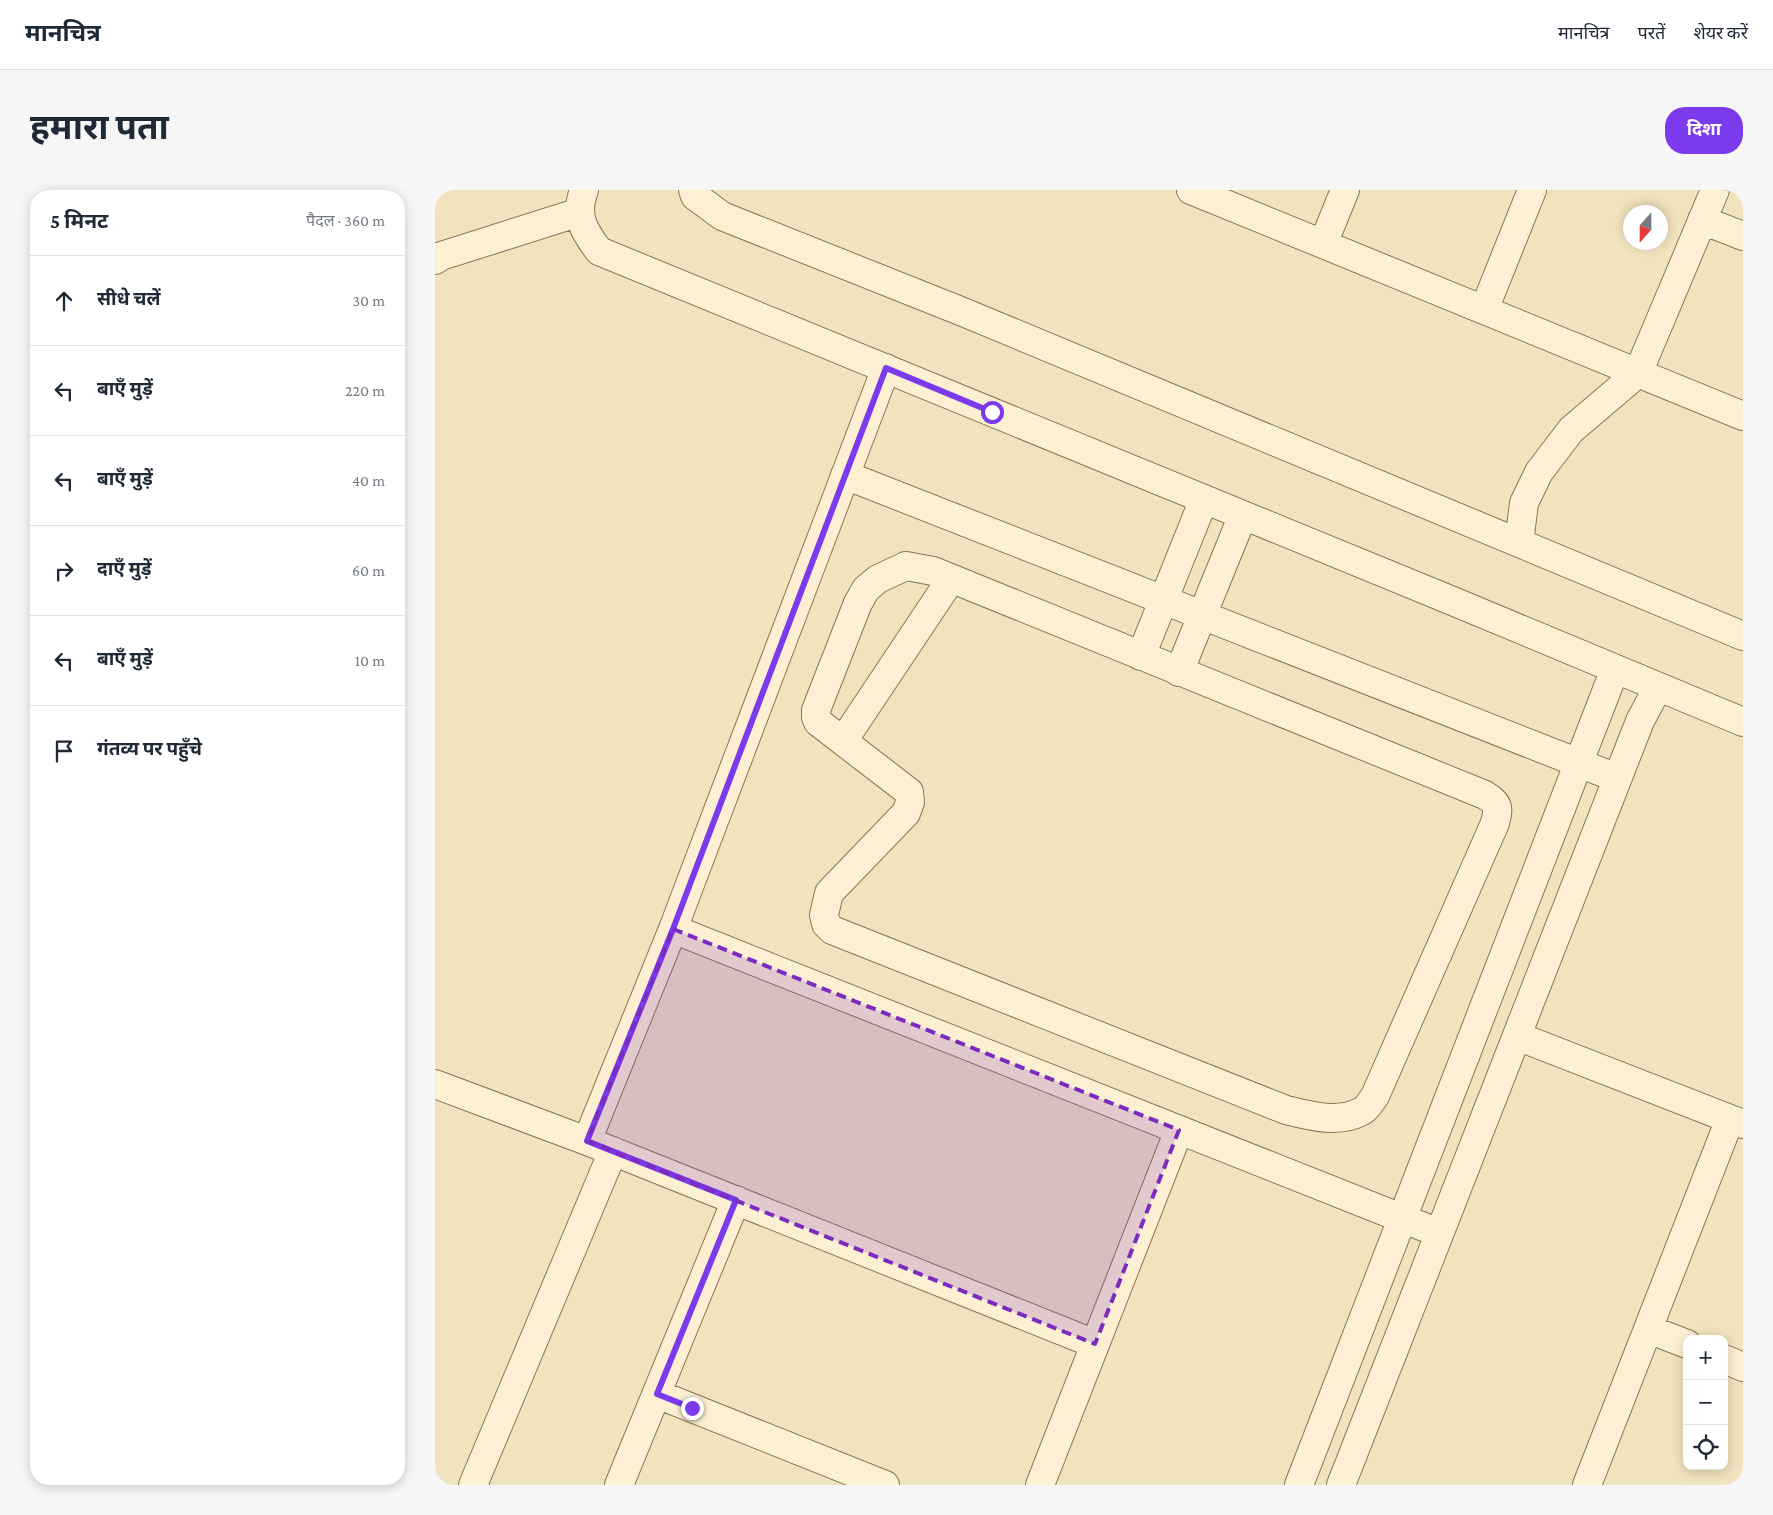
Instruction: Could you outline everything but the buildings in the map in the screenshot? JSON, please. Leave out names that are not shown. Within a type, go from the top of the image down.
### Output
[{"type":"street","points":[[693,190],[695,196],[721,216],[963,312],[1743,636]]},
{"type":"street","points":[[1191,190],[1743,416]]},
{"type":"street","points":[[1323,244],[1345,190]]},
{"type":"street","points":[[1484,310],[1532,190]]},
{"type":"street","points":[[1519,543],[1525,503],[1539,472],[1571,430],[1638,373],[1715,190]]},
{"type":"street","points":[[435,260],[582,201],[584,232],[599,250],[1743,722]]},
{"type":"street","points":[[1702,220],[1743,236]]},
{"type":"street","points":[[587,1141],[673,929],[886,368]]},
{"type":"street","points":[[845,475],[1617,778]]},
{"type":"street","points":[[1141,656],[1204,499]]},
{"type":"street","points":[[1179,672],[1243,515]]},
{"type":"street","points":[[906,566],[933,571],[951,579],[1485,795],[1495,802],[1498,810],[1495,822],[1375,1096],[1364,1110],[1349,1116],[1321,1118],[1286,1110],[832,930],[826,924],[824,915],[829,893],[906,813],[911,802],[909,792],[818,722],[815,717],[816,710],[858,603],[866,588],[878,579],[906,566]]},
{"type":"street","points":[[843,742],[951,579]]},
{"type":"street","points":[[1299,1485],[1615,668]]},
{"type":"street","points":[[1341,1485],[1617,778],[1640,721],[1658,687]]},
{"type":"street","points":[[673,929],[1439,1233]]},
{"type":"street","points":[[1517,1036],[1736,1122],[1648,1329],[1587,1485]]},
{"type":"street","points":[[435,1084],[613,1151],[1095,1344]]},
{"type":"street","points":[[1040,1485],[1179,1130]]},
{"type":"street","points":[[473,1485],[613,1151]]},
{"type":"street","points":[[619,1485],[736,1200]]},
{"type":"street","points":[[1648,1329],[1683,1342]]},
{"type":"street","points":[[1728,1361],[1743,1367]]},
{"type":"street","points":[[657,1394],[885,1485]]},
{"type":"highlighted area","points":[[673,929],[1179,1130],[1095,1344],[587,1141]]},
{"type":"route","points":[[692,1408],[657,1394],[736,1200],[587,1141],[673,929],[886,368],[992,412]]}]
